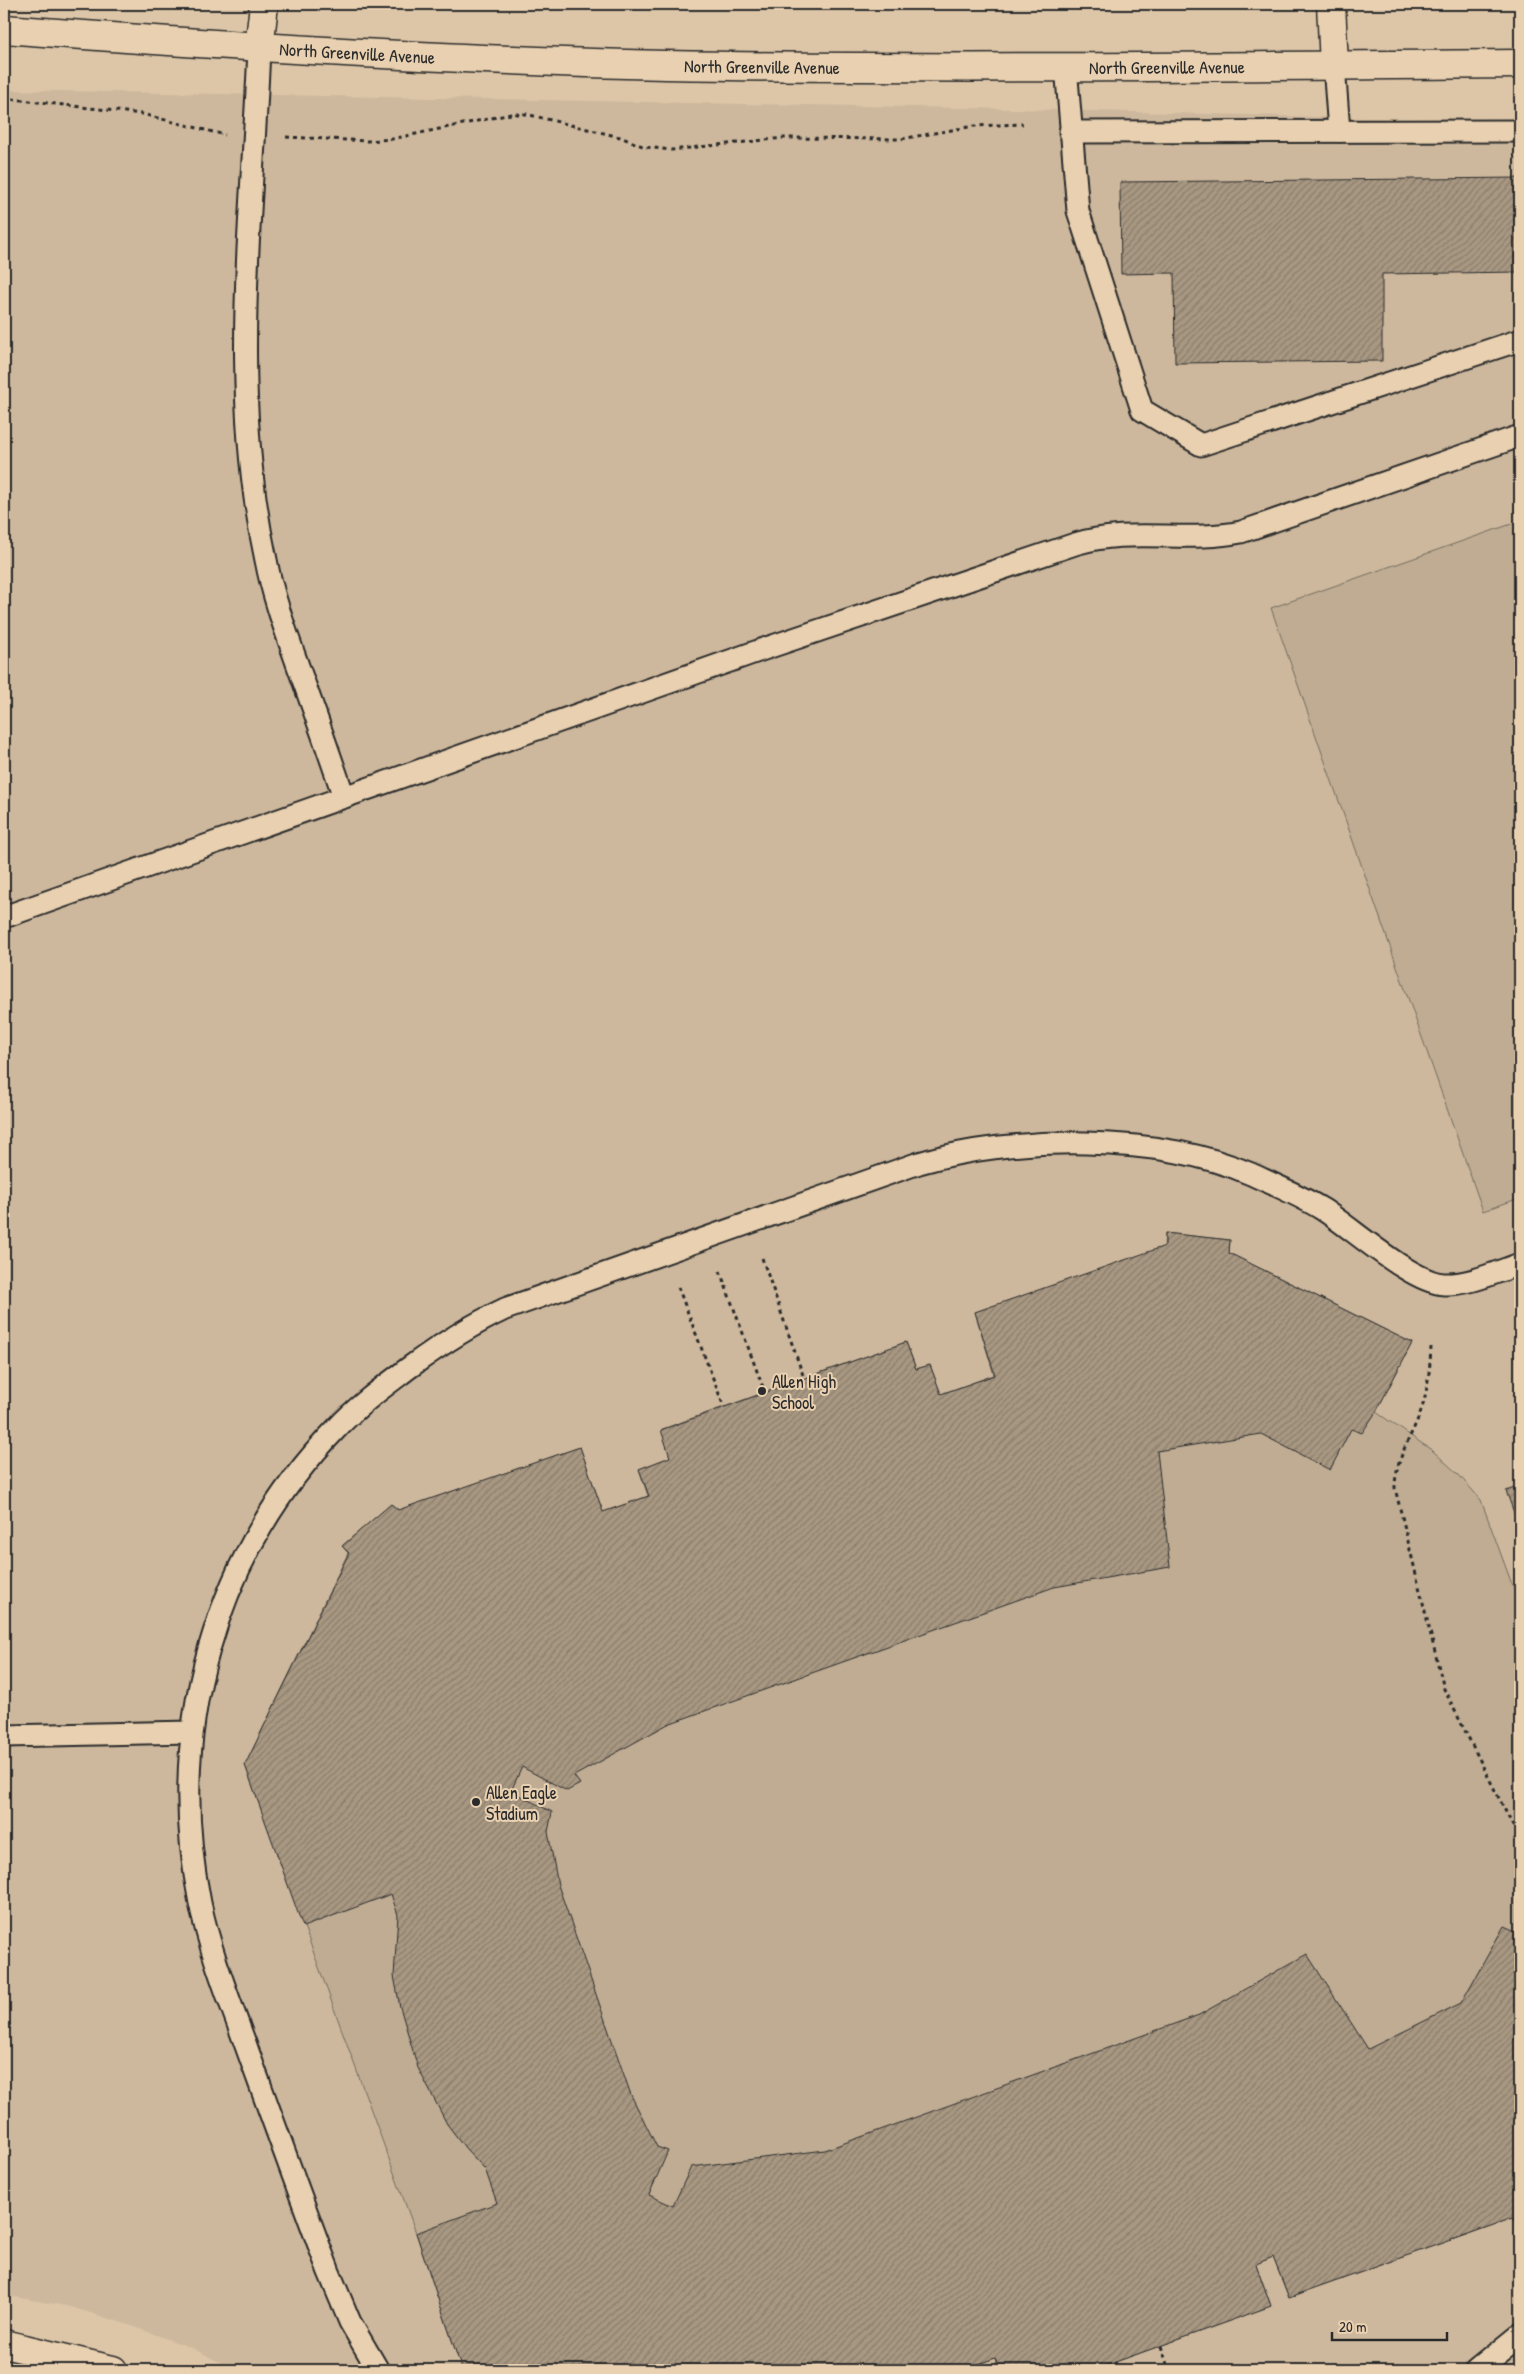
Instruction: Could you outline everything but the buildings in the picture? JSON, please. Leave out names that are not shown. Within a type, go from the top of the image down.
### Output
[{"type":"main road","points":[[259,49],[264,4]]},
{"type":"main road","points":[[1331,4],[1334,65]]},
{"type":"main road","name":"North Greenville Avenue","points":[[4,29],[259,49],[664,65],[1520,64]]},
{"type":"main road","points":[[4,2344],[113,2370]]},
{"type":"lane","points":[[259,49],[245,348],[249,444],[254,490],[264,552],[274,594],[344,797]]},
{"type":"lane","points":[[1334,65],[1339,131]]},
{"type":"lane","points":[[1066,66],[1078,211],[1142,410],[1201,445],[1520,340]]},
{"type":"lane","points":[[1070,132],[1520,130]]},
{"type":"lane","points":[[4,917],[761,650],[1086,540],[1114,535],[1204,538],[1241,532],[1520,436]]},
{"type":"lane","points":[[378,2370],[350,2322],[328,2272],[215,1958],[200,1903],[192,1846],[188,1789],[191,1732],[208,1649],[228,1594],[252,1544],[285,1489],[338,1426],[387,1384],[447,1342],[505,1309],[818,1197],[919,1163],[965,1152],[1032,1144],[1150,1148],[1224,1164],[1284,1189],[1322,1209],[1403,1266],[1428,1280],[1442,1284],[1469,1281],[1520,1264]]},
{"type":"lane","points":[[4,1736],[191,1732]]},
{"type":"lane","points":[[1477,2370],[1520,2334]]},
{"type":"path","points":[[4,98],[142,114],[222,135],[368,141],[392,138],[511,114],[526,114],[620,137],[645,146],[671,150],[784,138],[901,139],[974,126],[1023,124]]},
{"type":"path","points":[[762,1258],[804,1378]]},
{"type":"path","points":[[720,1271],[765,1393]]},
{"type":"path","points":[[678,1287],[724,1408]]},
{"type":"path","points":[[1431,1347],[1430,1370],[1422,1408],[1398,1466],[1395,1488],[1444,1689],[1520,1840]]},
{"type":"path","points":[[1161,2346],[1169,2370]]},
{"type":"path","points":[[1116,2362],[1118,2370]]},
{"type":"shaded area","name":"Allen High School","points":[[4,90],[1016,109],[1520,122],[1520,2370],[235,2370],[192,2348],[129,2325],[71,2307],[4,2295]]},
{"type":"shaded area","points":[[1520,521],[1520,1198],[1483,1211],[1271,608]]},
{"type":"shaded area","name":"Allen Eagle Stadium","points":[[1165,1233],[1230,1240],[1229,1253],[1412,1343],[1376,1412],[1433,1451],[1458,1474],[1481,1500],[1520,1606],[1520,2226],[1513,2218],[1289,2298],[1273,2257],[1256,2264],[1271,2306],[1093,2370],[999,2370],[995,2358],[961,2370],[462,2370],[416,2233],[245,1765],[348,1553],[342,1546],[391,1504],[399,1510],[580,1447],[603,1512],[648,1496],[639,1469],[670,1457],[662,1429],[906,1342],[916,1369],[930,1365],[941,1394],[994,1375],[975,1312],[1164,1247]]},
{"type":"place","name":"Allen High School","points":[[762,1391]]},
{"type":"place","name":"Allen Eagle Stadium","points":[[476,1802]]}]
